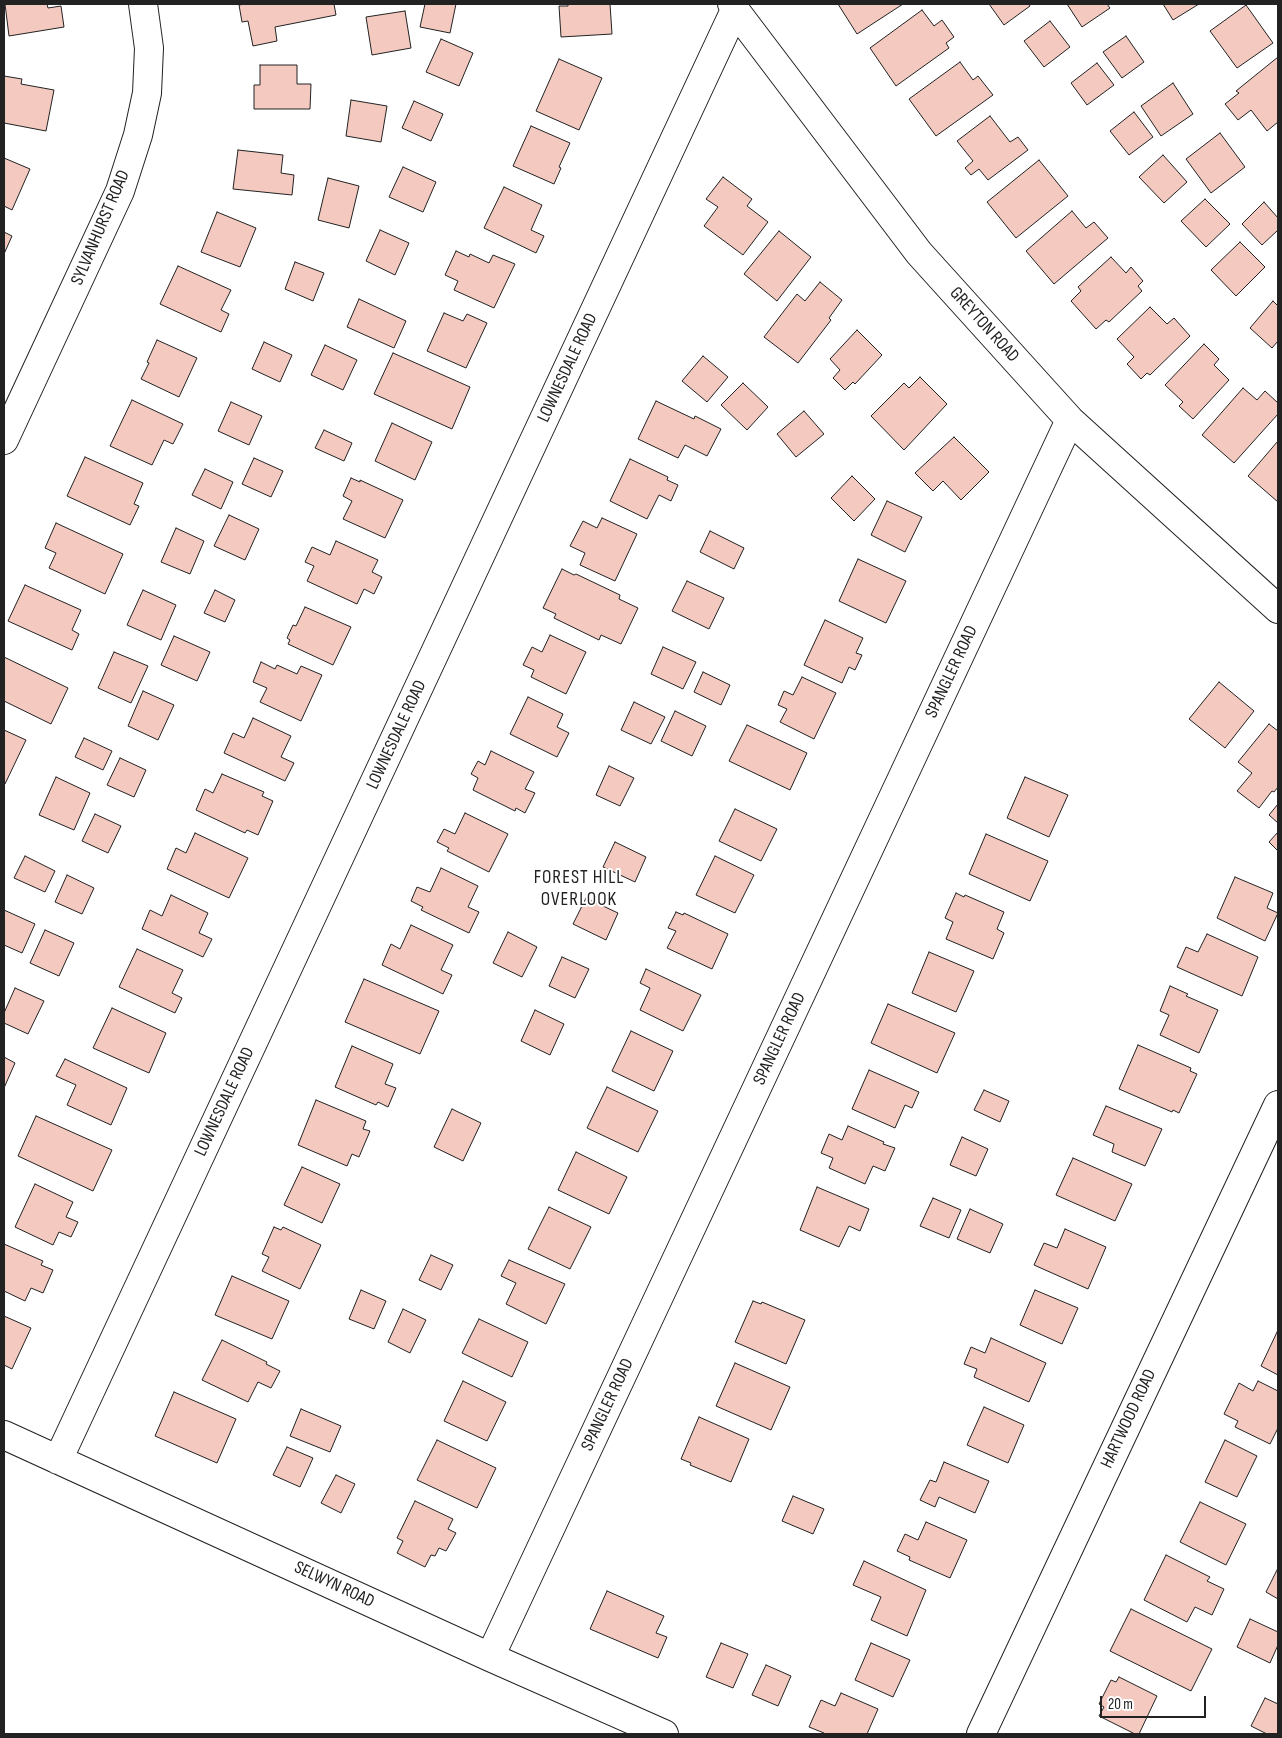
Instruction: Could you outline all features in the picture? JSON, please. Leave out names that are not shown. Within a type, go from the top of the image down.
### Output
[{"type":"street","name":"SYLVANHURST ROAD","points":[[4,440],[120,191],[138,135],[147,93],[149,48],[144,4]]},
{"type":"street","name":"GREYTON ROAD","points":[[733,7],[919,253],[1070,420],[1278,609]]},
{"type":"street","name":"LOWNESDALE ROAD","points":[[58,1460],[733,7]]},
{"type":"street","name":"SPANGLER ROAD","points":[[490,1657],[1070,420]]},
{"type":"street","name":"HARTWOOD ROAD","points":[[980,1734],[1278,1105]]},
{"type":"street","name":"SELWYN ROAD","points":[[4,1434],[490,1657],[664,1734]]},
{"type":"building","points":[[5,4],[47,4],[48,8],[61,6],[64,27],[9,36]]},
{"type":"building","points":[[334,4],[336,15],[275,27],[277,41],[253,46],[248,21],[242,22],[239,5]]},
{"type":"building","points":[[425,4],[456,4],[450,33],[420,27]]},
{"type":"building","points":[[568,4],[610,4],[612,34],[561,37],[559,6],[568,6]]},
{"type":"building","points":[[838,4],[903,4],[857,34]]},
{"type":"building","points":[[989,4],[1029,4],[1030,6],[1004,25]]},
{"type":"building","points":[[1067,4],[1107,4],[1110,8],[1082,27]]},
{"type":"building","points":[[1163,4],[1199,4],[1173,20]]},
{"type":"building","points":[[1246,5],[1273,43],[1237,68],[1210,31]]},
{"type":"building","points":[[922,10],[934,26],[942,20],[954,37],[946,43],[949,48],[896,86],[870,48]]},
{"type":"building","points":[[405,11],[411,48],[372,55],[366,17]]},
{"type":"building","points":[[1050,21],[1070,47],[1044,67],[1024,41]]},
{"type":"building","points":[[1126,36],[1144,62],[1122,78],[1103,52]]},
{"type":"building","points":[[441,39],[473,53],[459,86],[426,72]]},
{"type":"building","points":[[1278,57],[1278,122],[1267,131],[1251,110],[1238,120],[1225,104],[1239,93],[1236,91]]},
{"type":"building","points":[[559,59],[602,78],[579,130],[536,111]]},
{"type":"building","points":[[960,62],[973,80],[978,76],[993,95],[936,136],[909,99]]},
{"type":"building","points":[[1097,63],[1114,85],[1087,105],[1071,83]]},
{"type":"building","points":[[260,65],[297,65],[297,84],[311,84],[310,109],[254,109],[254,85],[260,85]]},
{"type":"building","points":[[4,76],[22,79],[21,84],[54,90],[46,131],[4,123]]},
{"type":"building","points":[[1173,83],[1193,114],[1161,136],[1141,106]]},
{"type":"building","points":[[351,100],[387,106],[381,142],[346,136]]},
{"type":"building","points":[[414,101],[443,114],[431,141],[402,128]]},
{"type":"building","points":[[1134,112],[1153,137],[1129,155],[1110,131]]},
{"type":"building","points":[[990,116],[1010,142],[1018,137],[1028,150],[988,180],[979,169],[971,175],[965,168],[973,161],[957,141]]},
{"type":"building","points":[[531,126],[570,143],[559,167],[561,168],[554,184],[513,166]]},
{"type":"building","points":[[1220,133],[1245,167],[1211,193],[1186,159]]},
{"type":"building","points":[[238,150],[283,155],[281,173],[294,175],[292,195],[233,189]]},
{"type":"building","points":[[1163,155],[1187,182],[1164,203],[1139,177]]},
{"type":"building","points":[[4,158],[30,169],[12,210],[4,206]]},
{"type":"building","points":[[1039,160],[1068,196],[1016,238],[987,202]]},
{"type":"building","points":[[403,167],[436,182],[423,212],[389,197]]},
{"type":"building","points":[[723,177],[752,199],[747,206],[768,222],[743,255],[704,226],[718,207],[706,199]]},
{"type":"building","points":[[328,178],[359,186],[349,228],[318,220]]},
{"type":"building","points":[[504,187],[542,205],[531,230],[544,236],[536,253],[484,228]]},
{"type":"building","points":[[1205,199],[1230,224],[1206,247],[1181,221]]},
{"type":"building","points":[[1264,202],[1278,218],[1278,230],[1262,245],[1242,224]]},
{"type":"building","points":[[1072,211],[1086,228],[1094,222],[1108,238],[1054,284],[1026,251]]},
{"type":"building","points":[[217,212],[256,228],[240,267],[201,252]]},
{"type":"building","points":[[380,230],[409,243],[395,275],[366,261]]},
{"type":"building","points":[[779,231],[811,257],[777,301],[744,274]]},
{"type":"building","points":[[4,232],[12,236],[4,254]]},
{"type":"building","points":[[1240,242],[1265,267],[1236,296],[1211,270]]},
{"type":"building","points":[[456,251],[469,257],[470,254],[489,263],[493,255],[515,264],[494,308],[454,290],[458,281],[445,275]]},
{"type":"building","points":[[1111,257],[1126,273],[1131,267],[1143,281],[1138,286],[1142,291],[1109,322],[1106,320],[1096,329],[1071,301],[1081,291],[1078,287]]},
{"type":"building","points":[[295,262],[324,273],[313,301],[285,289]]},
{"type":"building","points":[[178,266],[231,290],[221,310],[229,314],[221,332],[160,304]]},
{"type":"building","points":[[820,282],[842,300],[829,318],[831,320],[798,363],[764,337],[797,294],[805,301]]},
{"type":"building","points":[[359,299],[406,321],[394,348],[347,327]]},
{"type":"building","points":[[1273,301],[1278,306],[1278,341],[1272,348],[1250,328]]},
{"type":"building","points":[[1150,307],[1167,324],[1174,318],[1190,336],[1150,375],[1147,373],[1141,379],[1127,364],[1134,357],[1117,339]]},
{"type":"building","points":[[444,313],[463,321],[467,314],[487,323],[466,368],[427,351]]},
{"type":"building","points":[[857,330],[882,355],[855,384],[853,382],[845,390],[833,378],[840,370],[830,359]]},
{"type":"building","points":[[157,340],[197,358],[179,397],[141,379]]},
{"type":"building","points":[[264,342],[292,355],[280,382],[252,369]]},
{"type":"building","points":[[1204,344],[1219,359],[1214,365],[1229,380],[1193,419],[1179,406],[1183,402],[1165,385]]},
{"type":"building","points":[[325,345],[357,360],[343,390],[311,375]]},
{"type":"building","points":[[393,353],[470,387],[452,429],[374,394]]},
{"type":"building","points":[[703,356],[728,377],[707,402],[682,381]]},
{"type":"building","points":[[920,377],[947,404],[904,450],[871,416],[904,383],[909,388]]},
{"type":"building","points":[[743,383],[768,407],[747,430],[721,405]]},
{"type":"building","points":[[1243,388],[1257,400],[1265,391],[1278,403],[1278,414],[1234,463],[1202,435]]},
{"type":"building","points":[[132,400],[183,424],[173,444],[164,440],[152,465],[110,446]]},
{"type":"building","points":[[656,401],[694,419],[695,416],[721,429],[707,456],[685,445],[678,458],[638,439]]},
{"type":"building","points":[[231,402],[262,416],[249,445],[218,431]]},
{"type":"building","points":[[804,411],[824,434],[796,457],[777,434]]},
{"type":"building","points":[[392,423],[432,442],[415,480],[375,461]]},
{"type":"building","points":[[324,430],[352,443],[344,461],[315,448]]},
{"type":"building","points":[[954,437],[989,472],[961,500],[943,481],[933,491],[915,473]]},
{"type":"building","points":[[1278,441],[1278,502],[1248,476]]},
{"type":"building","points":[[85,457],[143,483],[134,504],[139,506],[130,525],[67,496]]},
{"type":"building","points":[[254,458],[283,471],[271,497],[242,484]]},
{"type":"building","points":[[630,459],[668,477],[667,480],[678,485],[671,501],[659,495],[647,519],[610,501]]},
{"type":"building","points":[[205,469],[233,482],[221,509],[192,495]]},
{"type":"building","points":[[852,476],[875,499],[854,521],[831,498]]},
{"type":"building","points":[[351,478],[360,482],[360,480],[403,500],[385,538],[343,519],[352,501],[343,496]]},
{"type":"building","points":[[887,501],[922,517],[905,552],[871,535]]},
{"type":"building","points":[[229,515],[259,529],[245,560],[214,546]]},
{"type":"building","points":[[602,518],[637,534],[615,581],[580,565],[585,553],[570,546],[583,521],[597,528]]},
{"type":"building","points":[[56,523],[123,554],[105,594],[49,568],[56,553],[45,548]]},
{"type":"building","points":[[176,528],[204,541],[190,574],[161,562]]},
{"type":"building","points":[[710,531],[744,548],[734,569],[700,552]]},
{"type":"building","points":[[336,541],[378,560],[372,572],[382,577],[374,594],[364,589],[357,604],[307,581],[314,566],[305,562],[312,547],[330,555]]},
{"type":"building","points":[[858,559],[906,581],[886,623],[839,601]]},
{"type":"building","points":[[562,569],[620,595],[619,599],[638,608],[621,644],[601,635],[599,640],[554,618],[556,614],[543,608]]},
{"type":"building","points":[[687,581],[724,598],[709,629],[672,611]]},
{"type":"building","points":[[25,585],[81,610],[72,630],[79,634],[72,650],[8,621]]},
{"type":"building","points":[[143,590],[176,605],[161,640],[127,625]]},
{"type":"building","points":[[215,590],[235,600],[225,622],[204,613]]},
{"type":"building","points":[[305,607],[351,627],[333,665],[288,644],[290,640],[287,638],[293,625],[296,626]]},
{"type":"building","points":[[825,620],[863,638],[856,653],[862,655],[855,670],[849,667],[842,683],[804,665]]},
{"type":"building","points":[[550,635],[586,652],[566,694],[531,677],[534,670],[523,665],[532,647],[542,652]]},
{"type":"building","points":[[174,636],[210,652],[197,681],[161,665]]},
{"type":"building","points":[[663,647],[696,662],[683,689],[651,674]]},
{"type":"building","points":[[114,652],[148,666],[131,703],[98,688]]},
{"type":"building","points":[[4,657],[68,688],[51,724],[4,701]]},
{"type":"building","points":[[261,662],[275,669],[277,665],[297,674],[301,666],[322,675],[301,721],[260,702],[267,688],[253,682]]},
{"type":"building","points":[[703,672],[730,685],[721,705],[694,692]]},
{"type":"building","points":[[802,677],[836,693],[814,739],[780,722],[787,709],[778,705],[784,691],[793,695]]},
{"type":"building","points":[[1219,682],[1254,711],[1225,748],[1189,719]]},
{"type":"building","points":[[143,691],[174,705],[158,740],[128,726]]},
{"type":"building","points":[[528,697],[563,714],[557,727],[569,733],[557,757],[510,734]]},
{"type":"building","points":[[634,702],[665,717],[651,744],[621,730]]},
{"type":"building","points":[[675,711],[706,726],[692,756],[661,741]]},
{"type":"building","points":[[253,718],[291,736],[281,757],[294,763],[285,781],[224,753],[233,733],[244,738]]},
{"type":"building","points":[[1269,724],[1278,731],[1278,787],[1274,792],[1272,791],[1259,808],[1237,791],[1252,773],[1238,762]]},
{"type":"building","points":[[747,725],[807,753],[790,790],[729,761]]},
{"type":"building","points":[[4,730],[26,740],[5,784],[4,784]]},
{"type":"building","points":[[84,738],[112,751],[103,770],[75,757]]},
{"type":"building","points":[[491,751],[534,772],[525,789],[535,793],[525,813],[516,808],[515,811],[473,790],[478,778],[471,774],[478,761],[485,765]]},
{"type":"building","points":[[120,758],[146,770],[134,797],[107,785]]},
{"type":"building","points":[[609,766],[634,778],[620,806],[596,795]]},
{"type":"building","points":[[222,774],[264,792],[262,796],[273,801],[258,835],[247,830],[245,833],[196,810],[205,789],[213,793]]},
{"type":"building","points":[[56,777],[90,793],[74,830],[39,815]]},
{"type":"building","points":[[1025,777],[1068,795],[1049,837],[1007,818]]},
{"type":"building","points":[[1278,804],[1278,823],[1269,815]]},
{"type":"building","points":[[735,809],[777,829],[761,861],[719,841]]},
{"type":"building","points":[[465,813],[508,834],[489,872],[447,851],[449,848],[437,842],[444,829],[455,834]]},
{"type":"building","points":[[95,814],[121,826],[108,853],[82,841]]},
{"type":"building","points":[[1278,832],[1278,851],[1269,842]]},
{"type":"building","points":[[195,833],[248,858],[229,898],[167,869],[176,848],[186,853]]},
{"type":"building","points":[[986,834],[1048,861],[1030,901],[969,874]]},
{"type":"building","points":[[615,842],[646,857],[635,882],[603,867]]},
{"type":"building","points":[[25,856],[55,871],[45,892],[14,878]]},
{"type":"building","points":[[715,856],[754,875],[735,913],[696,895]]},
{"type":"building","points":[[441,868],[478,886],[468,907],[479,912],[469,933],[421,910],[423,907],[411,901],[417,887],[430,892]]},
{"type":"building","points":[[67,875],[94,888],[82,914],[55,902]]},
{"type":"building","points":[[1235,877],[1273,893],[1267,908],[1278,913],[1265,941],[1217,918]]},
{"type":"building","points":[[956,893],[1004,912],[997,929],[1004,933],[993,959],[946,939],[953,922],[945,918]]},
{"type":"building","points":[[171,895],[208,913],[199,933],[212,939],[203,957],[142,929],[150,910],[162,916]]},
{"type":"building","points":[[586,898],[618,913],[606,940],[573,924]]},
{"type":"building","points":[[4,910],[35,924],[22,953],[4,945]]},
{"type":"building","points":[[676,912],[683,915],[684,913],[728,934],[712,969],[667,948],[676,931],[668,928]]},
{"type":"building","points":[[411,925],[453,945],[441,970],[452,975],[443,994],[382,965],[391,944],[400,949]]},
{"type":"building","points":[[45,930],[74,943],[59,976],[30,963]]},
{"type":"building","points":[[508,932],[537,947],[522,977],[493,963]]},
{"type":"building","points":[[1207,934],[1258,957],[1242,996],[1177,967],[1186,947],[1198,952]]},
{"type":"building","points":[[137,949],[183,970],[172,993],[182,998],[175,1013],[119,987]]},
{"type":"building","points":[[929,952],[974,971],[956,1012],[912,993]]},
{"type":"building","points":[[562,957],[589,969],[575,998],[549,986]]},
{"type":"building","points":[[646,969],[701,995],[683,1031],[640,1010],[650,988],[640,983]]},
{"type":"building","points":[[364,979],[439,1011],[420,1054],[345,1022]]},
{"type":"building","points":[[1170,986],[1188,994],[1186,996],[1218,1010],[1199,1053],[1160,1035],[1169,1015],[1160,1011]]},
{"type":"building","points":[[15,988],[44,1001],[28,1034],[4,1023],[4,1013]]},
{"type":"building","points":[[888,1004],[955,1033],[937,1073],[871,1043]]},
{"type":"building","points":[[112,1008],[166,1033],[149,1073],[93,1048]]},
{"type":"building","points":[[535,1010],[564,1024],[550,1055],[521,1041]]},
{"type":"building","points":[[631,1031],[673,1051],[654,1091],[612,1071]]},
{"type":"building","points":[[1138,1045],[1191,1068],[1190,1071],[1197,1074],[1179,1113],[1173,1110],[1172,1112],[1119,1089]]},
{"type":"building","points":[[352,1046],[393,1064],[385,1084],[396,1088],[388,1107],[378,1102],[376,1105],[335,1087]]},
{"type":"building","points":[[4,1057],[15,1063],[4,1088]]},
{"type":"building","points":[[65,1059],[127,1088],[111,1125],[67,1105],[76,1085],[56,1076]]},
{"type":"building","points":[[869,1070],[919,1092],[912,1108],[905,1105],[895,1128],[852,1109]]},
{"type":"building","points":[[607,1087],[658,1111],[638,1152],[587,1128]]},
{"type":"building","points":[[984,1090],[1009,1101],[1000,1122],[974,1110]]},
{"type":"building","points":[[316,1100],[366,1121],[363,1129],[370,1131],[359,1157],[352,1154],[347,1166],[298,1145]]},
{"type":"building","points":[[1106,1106],[1162,1129],[1145,1166],[1112,1152],[1114,1144],[1093,1135]]},
{"type":"building","points":[[452,1109],[481,1123],[463,1161],[434,1147]]},
{"type":"building","points":[[36,1116],[112,1150],[93,1191],[18,1156]]},
{"type":"building","points":[[848,1126],[895,1148],[885,1171],[873,1166],[865,1184],[829,1168],[833,1158],[821,1153],[829,1134],[842,1140]]},
{"type":"building","points":[[962,1137],[988,1149],[976,1176],[950,1165]]},
{"type":"building","points":[[576,1152],[627,1177],[609,1214],[558,1190]]},
{"type":"building","points":[[1073,1158],[1132,1184],[1115,1221],[1056,1195]]},
{"type":"building","points":[[302,1167],[340,1184],[322,1223],[284,1205]]},
{"type":"building","points":[[35,1184],[73,1202],[66,1217],[78,1222],[71,1237],[59,1232],[53,1245],[15,1227]]},
{"type":"building","points":[[817,1187],[869,1209],[860,1231],[849,1226],[839,1247],[800,1230]]},
{"type":"building","points":[[933,1198],[961,1210],[949,1238],[920,1226]]},
{"type":"building","points":[[549,1207],[591,1227],[570,1269],[528,1249]]},
{"type":"building","points":[[970,1209],[1003,1224],[990,1253],[957,1239]]},
{"type":"building","points":[[274,1227],[281,1230],[283,1227],[321,1245],[300,1289],[262,1271],[269,1257],[262,1254]]},
{"type":"building","points":[[1065,1229],[1106,1247],[1088,1289],[1034,1265],[1044,1243],[1057,1248]]},
{"type":"building","points":[[4,1244],[43,1261],[41,1265],[53,1270],[43,1293],[31,1288],[25,1301],[4,1291]]},
{"type":"building","points":[[431,1255],[453,1265],[441,1290],[419,1280]]},
{"type":"building","points":[[509,1260],[565,1284],[546,1324],[506,1304],[516,1283],[501,1276]]},
{"type":"building","points":[[232,1276],[289,1301],[272,1339],[215,1315]]},
{"type":"building","points":[[361,1290],[386,1301],[374,1329],[349,1319]]},
{"type":"building","points":[[1035,1290],[1078,1308],[1062,1344],[1020,1325]]},
{"type":"building","points":[[753,1301],[761,1304],[762,1302],[805,1320],[786,1364],[735,1342]]},
{"type":"building","points":[[403,1309],[426,1320],[410,1353],[388,1342]]},
{"type":"building","points":[[4,1316],[31,1328],[12,1369],[4,1365]]},
{"type":"building","points":[[479,1319],[528,1342],[512,1377],[462,1353]]},
{"type":"building","points":[[1278,1330],[1278,1375],[1261,1366]]},
{"type":"building","points":[[991,1338],[1046,1363],[1029,1402],[974,1377],[977,1369],[964,1364],[971,1347],[985,1353]]},
{"type":"building","points":[[222,1340],[267,1362],[266,1364],[280,1371],[271,1388],[258,1382],[248,1402],[202,1380]]},
{"type":"building","points":[[735,1363],[790,1387],[771,1430],[716,1406]]},
{"type":"building","points":[[463,1381],[506,1402],[487,1441],[444,1421]]},
{"type":"building","points":[[1258,1381],[1278,1391],[1278,1428],[1270,1444],[1235,1427],[1238,1421],[1224,1414],[1239,1383],[1253,1391]]},
{"type":"building","points":[[174,1392],[236,1419],[217,1463],[155,1436]]},
{"type":"building","points":[[984,1407],[1024,1425],[1008,1463],[967,1445]]},
{"type":"building","points":[[301,1409],[341,1426],[330,1452],[290,1436]]},
{"type":"building","points":[[699,1417],[749,1439],[731,1482],[690,1465],[691,1463],[681,1459]]},
{"type":"building","points":[[437,1440],[496,1468],[477,1508],[417,1480]]},
{"type":"building","points":[[1225,1440],[1257,1456],[1237,1497],[1205,1482]]},
{"type":"building","points":[[287,1447],[313,1458],[300,1487],[273,1475]]},
{"type":"building","points":[[944,1462],[989,1481],[975,1513],[939,1497],[935,1507],[920,1500],[930,1480],[936,1482]]},
{"type":"building","points":[[336,1475],[355,1484],[341,1513],[321,1503]]},
{"type":"building","points":[[793,1496],[824,1509],[813,1534],[782,1521]]},
{"type":"building","points":[[415,1501],[453,1519],[448,1529],[456,1533],[446,1551],[439,1548],[435,1556],[431,1555],[425,1567],[397,1553],[403,1541],[397,1538]]},
{"type":"building","points":[[1200,1502],[1246,1524],[1226,1565],[1180,1542]]},
{"type":"building","points":[[926,1522],[967,1540],[950,1578],[909,1560],[910,1557],[897,1551],[905,1534],[918,1540]]},
{"type":"building","points":[[1166,1555],[1210,1577],[1207,1581],[1224,1589],[1212,1615],[1195,1607],[1187,1622],[1144,1600]]},
{"type":"building","points":[[864,1561],[926,1590],[907,1636],[871,1620],[881,1597],[853,1585]]},
{"type":"building","points":[[1278,1568],[1278,1599],[1266,1592]]},
{"type":"building","points":[[607,1591],[664,1616],[656,1633],[667,1637],[658,1658],[590,1629]]},
{"type":"building","points":[[1131,1609],[1212,1649],[1191,1691],[1110,1651]]},
{"type":"building","points":[[1250,1619],[1278,1632],[1278,1645],[1270,1663],[1237,1647]]},
{"type":"building","points":[[721,1643],[748,1654],[733,1688],[706,1677]]},
{"type":"building","points":[[871,1643],[910,1660],[893,1697],[855,1680]]},
{"type":"building","points":[[766,1665],[791,1676],[778,1706],[752,1695]]},
{"type":"building","points":[[1119,1677],[1157,1696],[1139,1734],[1135,1734],[1099,1716],[1104,1707],[1099,1704],[1111,1680],[1116,1682]]},
{"type":"building","points":[[841,1693],[878,1709],[867,1734],[823,1734],[809,1727],[821,1700],[835,1706]]},
{"type":"building","points":[[1265,1698],[1278,1704],[1278,1734],[1267,1734],[1251,1726]]},
{"type":"district","name":"FOREST HILL OVERLOOK","points":[[579,889]]}]
